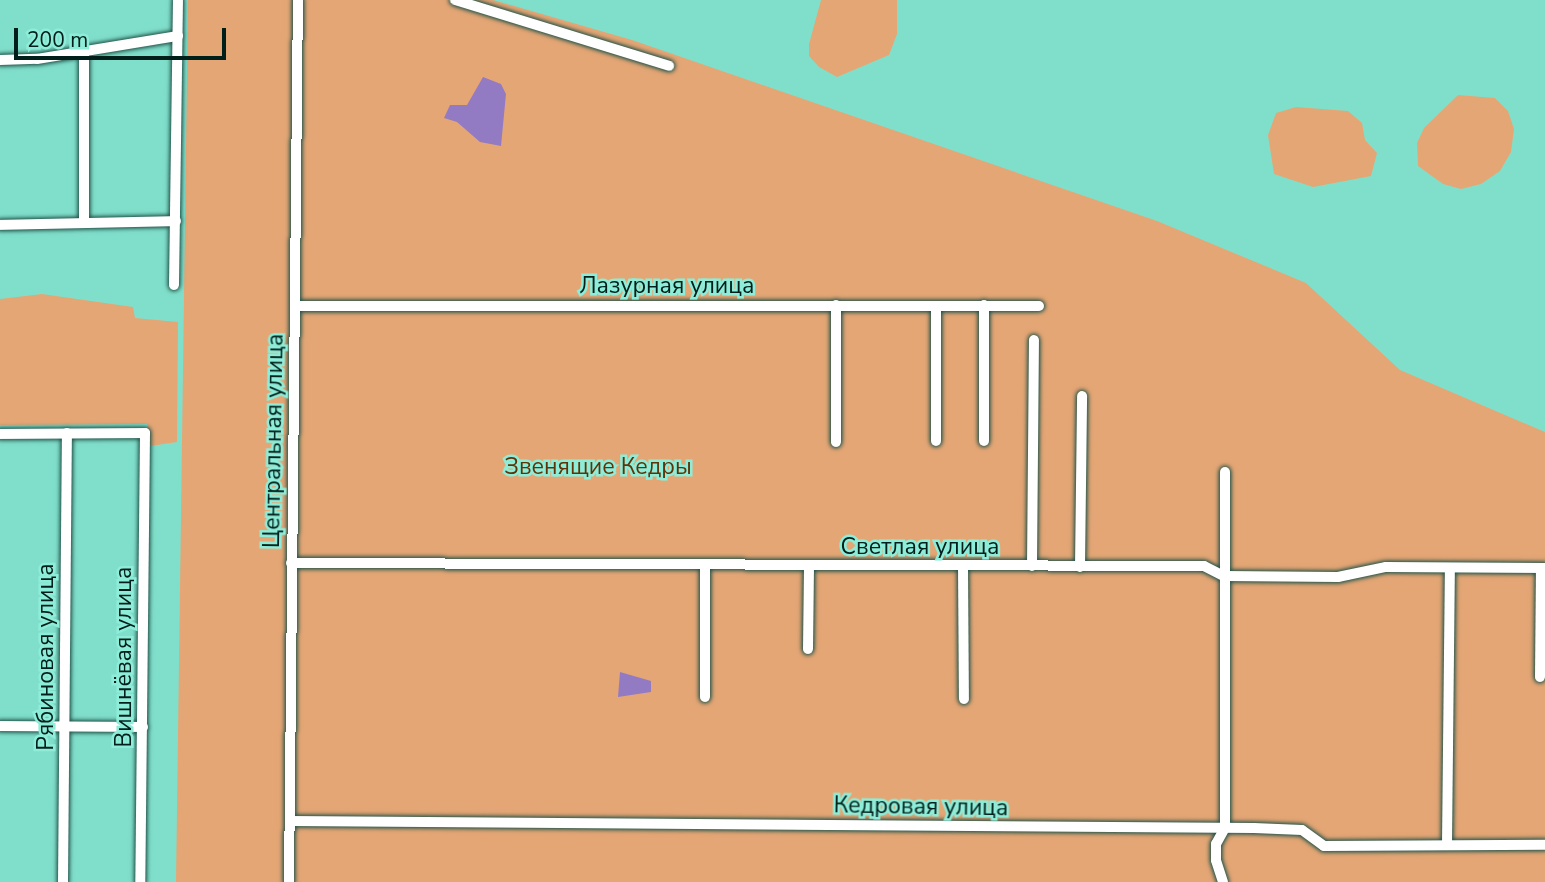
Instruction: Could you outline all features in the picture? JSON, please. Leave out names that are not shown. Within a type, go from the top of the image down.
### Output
[{"type":"street","points":[[174,285],[178,0]]},
{"type":"street","name":"Центральная улица","points":[[289,882],[298,0]]},
{"type":"street","points":[[456,0],[669,66]]},
{"type":"street","points":[[0,60],[84,53],[178,36]]},
{"type":"street","points":[[84,53],[84,223]]},
{"type":"street","points":[[0,225],[176,221]]},
{"type":"street","points":[[836,305],[836,442]]},
{"type":"street","points":[[984,305],[984,441]]},
{"type":"street","name":"Лазурная улица","points":[[296,306],[1039,306]]},
{"type":"street","points":[[936,306],[936,441]]},
{"type":"street","points":[[1032,566],[1034,340]]},
{"type":"street","points":[[1080,567],[1082,396]]},
{"type":"street","points":[[0,434],[67,432]]},
{"type":"street","name":"Вишнёвая улица","points":[[67,432],[145,433],[140,882]]},
{"type":"street","name":"Рябиновая улица","points":[[63,882],[67,432]]},
{"type":"street","points":[[1223,882],[1216,844],[1225,828],[1225,472]]},
{"type":"street","name":"Светлая улица","points":[[291,563],[1205,566],[1224,576],[1338,577],[1386,567],[1543,568]]},
{"type":"street","points":[[705,565],[705,697]]},
{"type":"street","points":[[808,649],[809,566]]},
{"type":"street","points":[[963,567],[964,699]]},
{"type":"street","points":[[1447,844],[1450,568]]},
{"type":"street","points":[[1540,677],[1543,568]]},
{"type":"street","points":[[0,726],[143,727]]},
{"type":"street","name":"Кедровая улица","points":[[290,821],[1225,828],[1303,830],[1324,846],[1545,845]]},
{"type":"green space","name":"Звенящие Кедры","points":[[188,0],[493,0],[632,40],[1157,221],[1306,283],[1400,370],[1545,432],[1545,882],[176,882]]},
{"type":"green space","points":[[821,0],[897,0],[897,34],[889,55],[837,77],[819,67],[809,56],[809,44]]},
{"type":"green space","points":[[1458,95],[1495,98],[1508,111],[1514,129],[1511,152],[1500,171],[1481,184],[1461,189],[1443,184],[1418,166],[1417,143],[1424,128]]},
{"type":"green space","points":[[1296,107],[1348,111],[1362,123],[1365,140],[1377,153],[1371,176],[1313,187],[1274,174],[1268,135],[1276,113]]},
{"type":"green space","points":[[42,294],[133,307],[135,318],[178,322],[177,442],[150,446],[147,424],[0,425],[0,299]]},
{"type":"shaded area","points":[[483,77],[501,84],[506,94],[501,146],[480,142],[457,122],[444,118],[450,105],[467,105]]},
{"type":"shaded area","points":[[620,672],[651,681],[651,692],[618,697]]}]
